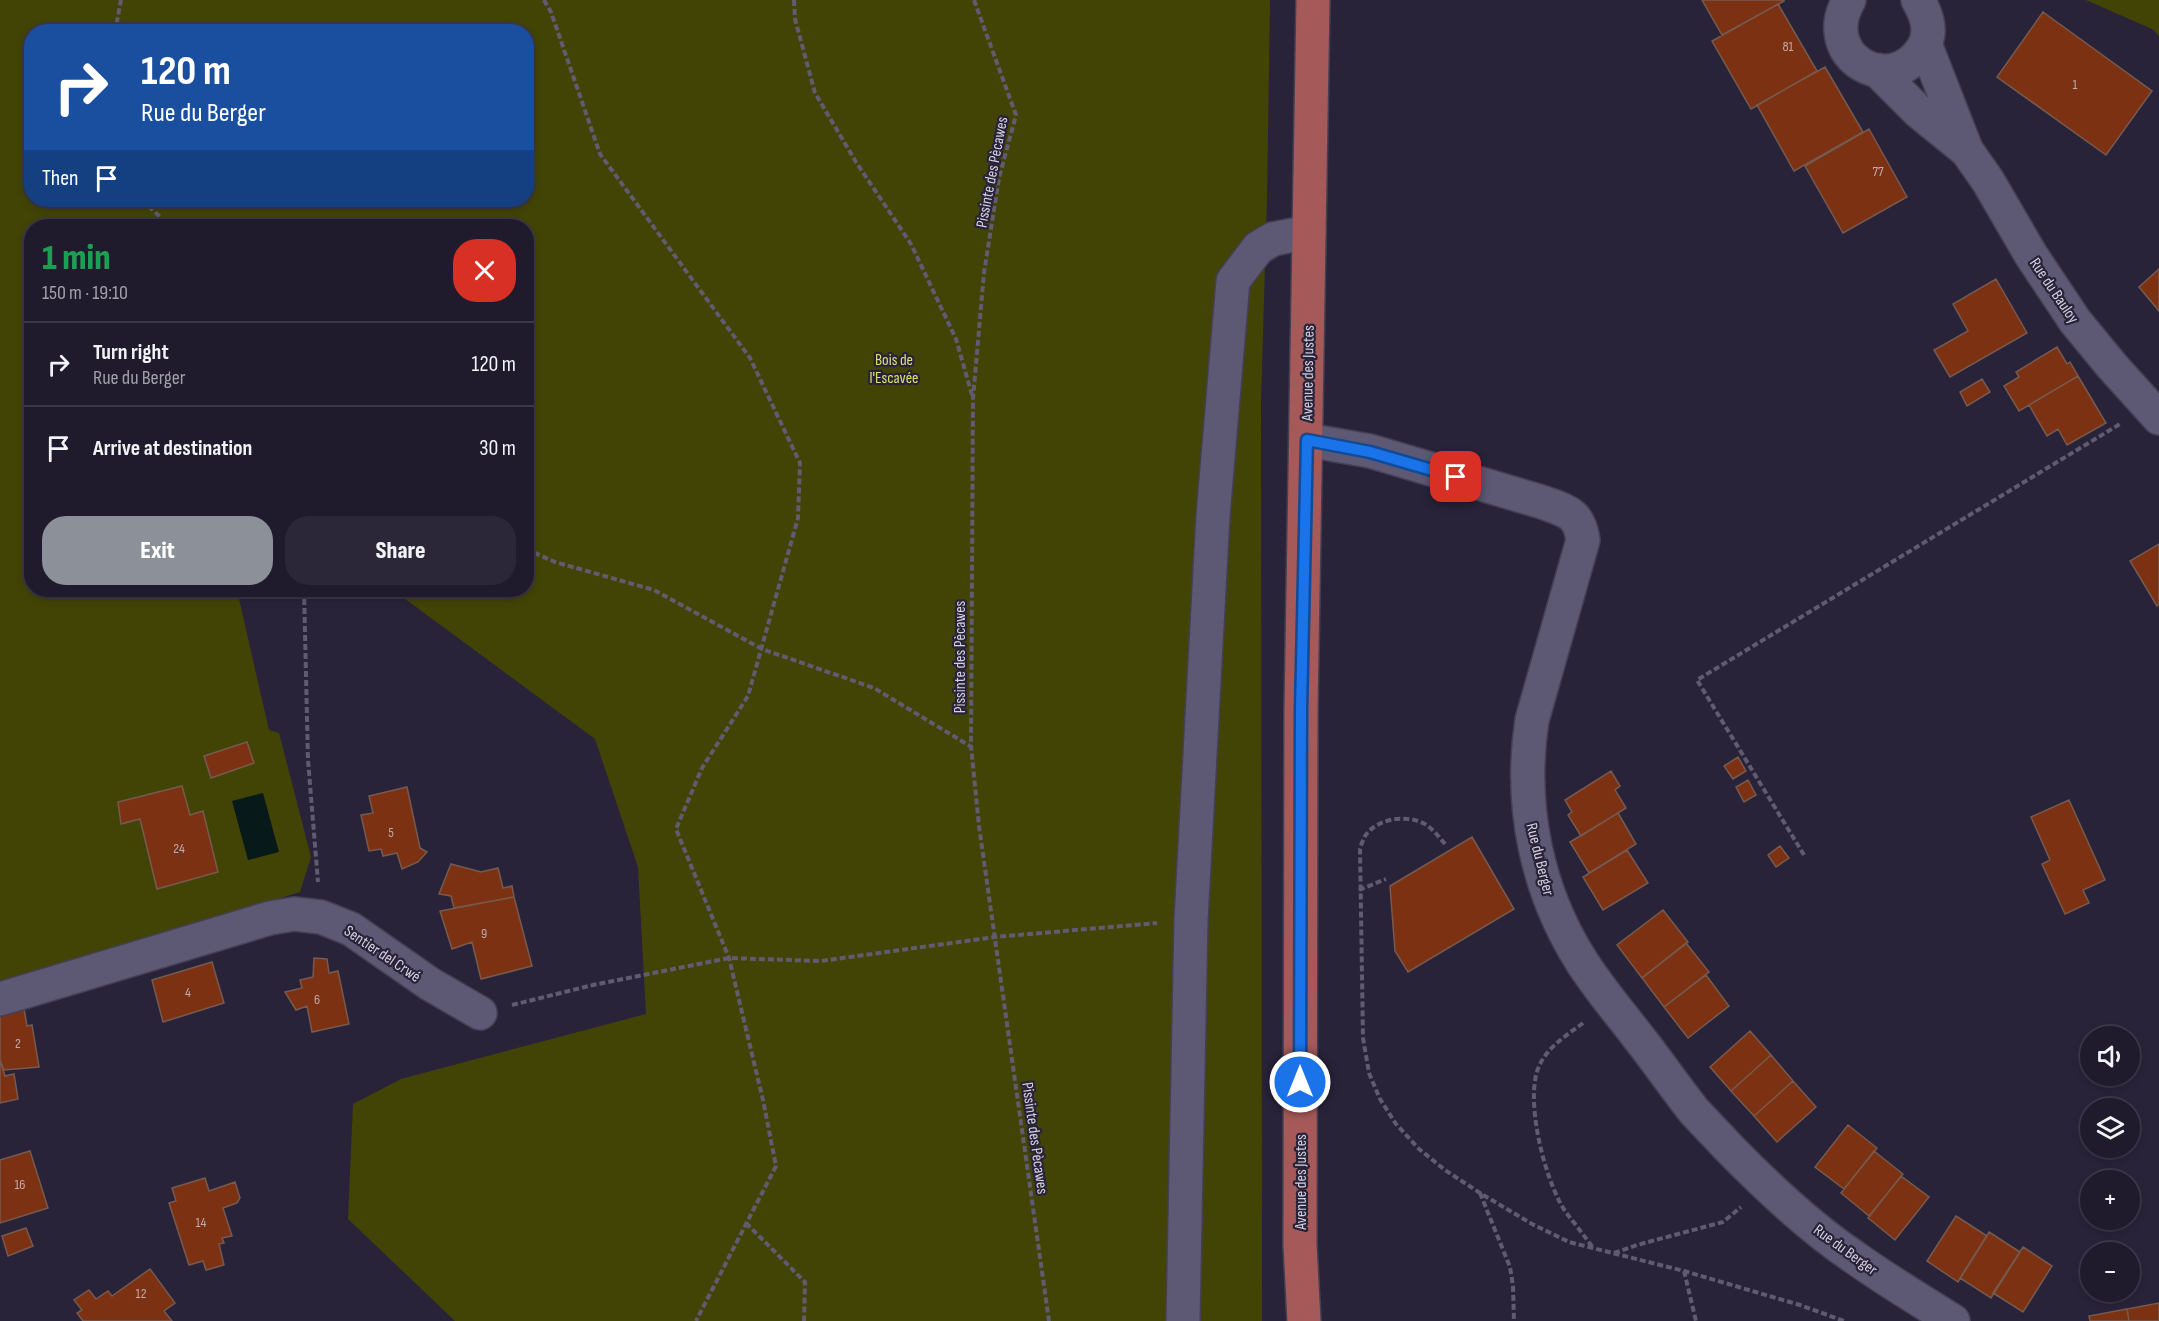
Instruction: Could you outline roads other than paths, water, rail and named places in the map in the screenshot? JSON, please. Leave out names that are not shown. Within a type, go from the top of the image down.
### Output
[{"type":"main road","name":"Avenue des Justes","points":[[1304,1321],[1300,1245],[1301,710],[1313,0]]},
{"type":"street","points":[[1877,70],[1890,71],[1905,67],[1917,58],[1924,24],[1947,0]]},
{"type":"street","name":"Rue du Bauloy","points":[[1843,4],[1840,27],[1842,42],[1850,55],[1861,65],[1877,70],[1919,112],[1967,151],[2075,321],[2154,412]]},
{"type":"street","name":"Rue du Bauloy","points":[[1924,24],[1967,151]]},
{"type":"street","points":[[1183,1321],[1191,920],[1213,516],[1233,281],[1258,248],[1273,239],[1309,232]]},
{"type":"street","name":"Rue du Berger","points":[[1307,440],[1370,452],[1413,464],[1542,502],[1568,511],[1577,519],[1582,528],[1583,540],[1532,720],[1527,750],[1527,790],[1533,838],[1548,892],[1563,928],[1582,963],[1695,1112],[1765,1184],[1853,1257],[1953,1321]]},
{"type":"street","name":"Sentier del Crwé","points":[[0,999],[270,918],[294,914],[321,917],[351,929],[430,984],[480,1013]]},
{"type":"park label","name":"Bois de l'Escavée","points":[[894,368]]}]
